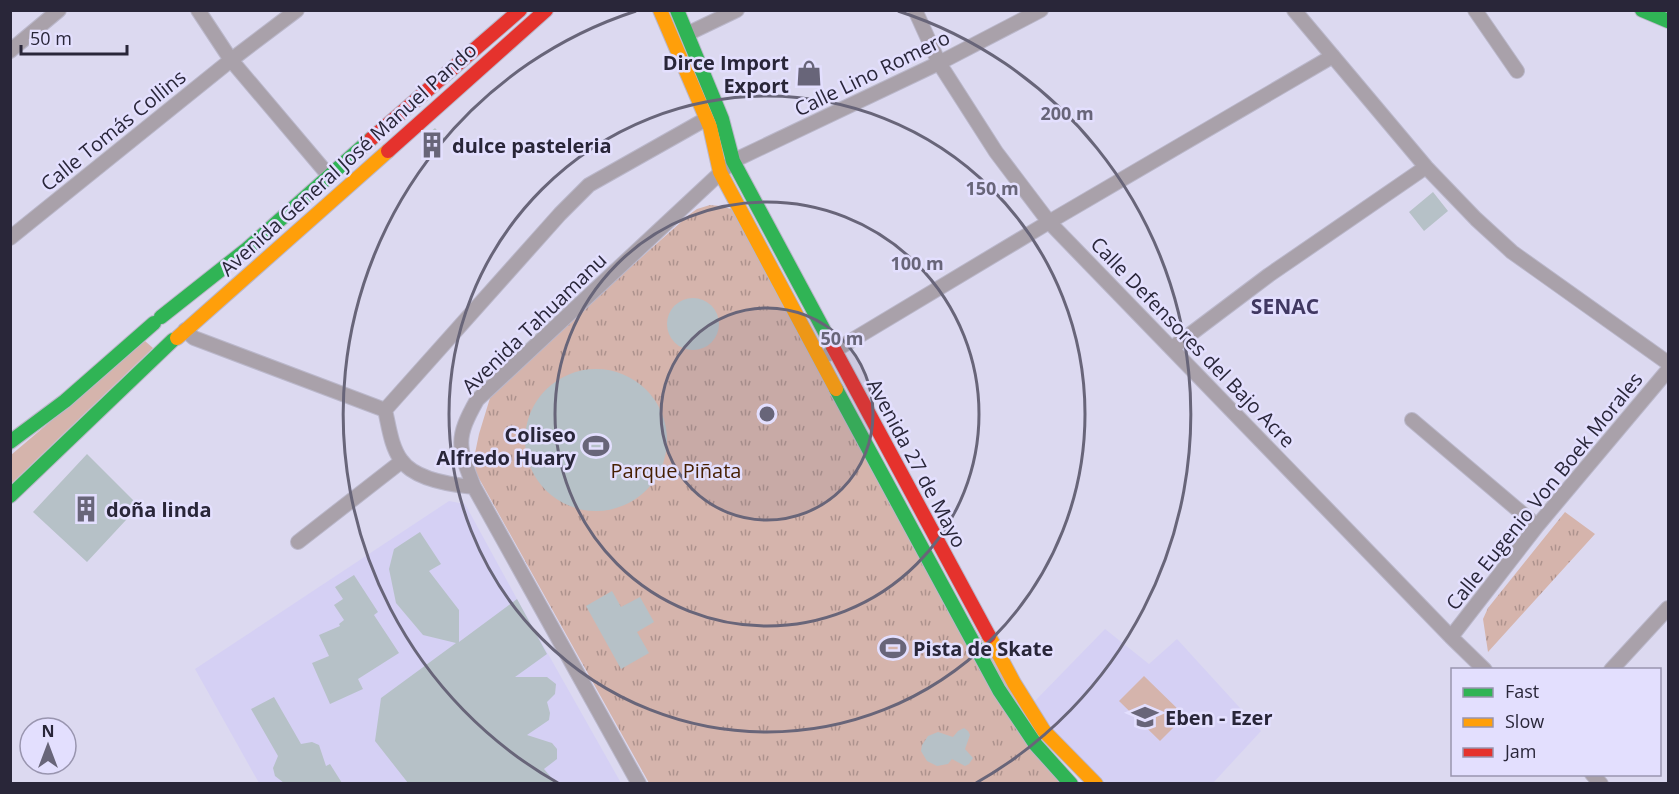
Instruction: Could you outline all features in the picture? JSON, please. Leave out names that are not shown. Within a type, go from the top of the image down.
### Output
[{"type":"main road","name":"Avenida General José Manuel Pando","points":[[10,442],[65,401],[158,320],[247,249],[520,10]]},
{"type":"main road","name":"Avenida General José Manuel Pando","points":[[10,496],[178,336],[546,10]]},
{"type":"main road","name":"Avenida 27 de Mayo","points":[[660,10],[706,119],[720,172],[819,359],[990,675],[1019,724],[1056,769],[1071,783]]},
{"type":"main road","name":"Avenida 27 de Mayo","points":[[677,10],[722,119],[733,161],[834,351],[1014,683],[1044,731],[1096,783]]},
{"type":"main road","points":[[1642,10],[1668,21]]},
{"type":"main road","points":[[170,316],[177,321],[178,336],[165,342],[157,339],[153,332],[158,320],[170,316]]},
{"type":"street","points":[[10,51],[58,10]]},
{"type":"street","points":[[198,10],[231,60],[330,177]]},
{"type":"street","name":"Calle Tomás Collins","points":[[14,230],[297,10]]},
{"type":"street","points":[[687,34],[736,10]]},
{"type":"street","name":"Calle Defensores del Bajo Acre","points":[[915,10],[939,63],[996,152],[1049,222],[1451,637],[1484,668]]},
{"type":"street","name":"Calle Lino Romero","points":[[720,172],[733,161],[939,63],[1041,10]]},
{"type":"street","points":[[1294,10],[1426,167],[1476,219],[1512,252],[1668,363]]},
{"type":"street","points":[[1475,10],[1517,71]]},
{"type":"street","points":[[819,359],[1333,56]]},
{"type":"street","points":[[385,410],[560,214],[589,185],[706,119]]},
{"type":"street","points":[[1172,348],[1269,276],[1426,167]]},
{"type":"street","name":"Avenida Tahuamanu","points":[[639,783],[474,487],[460,453],[463,424],[477,400],[720,172]]},
{"type":"street","points":[[178,336],[194,338],[385,410]]},
{"type":"street","name":"Calle Eugenio Von Boek Morales","points":[[1451,637],[1537,526],[1668,370]]},
{"type":"street","points":[[385,410],[392,440],[402,461],[428,478],[451,485],[474,487]]},
{"type":"street","points":[[1412,420],[1537,526]]},
{"type":"street","points":[[298,542],[402,461]]},
{"type":"street","points":[[1612,668],[1668,608]]},
{"type":"shaded area","points":[[449,501],[465,504],[621,783],[259,783],[195,669]]},
{"type":"shaded area","name":"Eben - Ezer","points":[[1105,629],[1149,664],[1177,639],[1261,731],[1213,783],[1101,783],[1032,704]]},
{"type":"green space","name":"Parque Piñata","points":[[710,205],[735,210],[1063,783],[649,783],[476,473],[474,458],[490,398],[579,313],[690,214]]},
{"type":"green space","points":[[145,341],[153,348],[11,484],[11,455]]},
{"type":"green space","points":[[1565,512],[1595,534],[1488,652],[1483,619],[1488,608]]},
{"type":"green space","points":[[1144,676],[1185,716],[1160,741],[1119,701]]},
{"type":"building","name":"dulce pasteleria","points":[[435,128],[445,139],[430,151],[421,140]]},
{"type":"building","points":[[1433,192],[1448,211],[1424,231],[1409,212]]},
{"type":"building","points":[[688,298],[698,298],[712,305],[719,324],[712,343],[698,350],[688,350],[678,346],[671,339],[667,329],[667,319],[671,309],[678,302]]},
{"type":"building","name":"Coliseo Alfredo Huary","points":[[596,369],[623,375],[646,390],[661,413],[667,440],[661,467],[646,490],[623,505],[596,511],[569,505],[546,490],[531,467],[525,440],[531,413],[546,390],[569,375]]},
{"type":"building","name":"doña linda","points":[[87,454],[139,506],[87,562],[33,512]]},
{"type":"building","points":[[420,532],[441,564],[429,571],[459,610],[459,642],[517,599],[547,654],[515,677],[547,677],[556,684],[555,694],[547,702],[549,720],[527,735],[552,743],[557,749],[557,759],[544,769],[556,783],[408,783],[375,741],[381,698],[456,643],[423,635],[396,603],[389,569],[394,549]]},
{"type":"building","points":[[354,575],[378,612],[374,615],[399,653],[358,679],[363,689],[330,704],[312,663],[329,656],[319,635],[340,626],[339,624],[344,620],[334,605],[343,599],[335,587]]},
{"type":"building","points":[[612,591],[621,607],[640,597],[654,622],[637,632],[649,653],[621,669],[586,606]]},
{"type":"building","points":[[274,697],[301,744],[312,742],[319,745],[326,766],[330,764],[342,783],[284,783],[275,776],[273,768],[278,756],[251,709]]},
{"type":"building","points":[[964,728],[970,735],[965,749],[973,758],[969,764],[965,766],[952,759],[948,764],[937,766],[927,761],[921,751],[928,736],[938,732],[953,737]]},
{"type":"traffic: fast","points":[[677,10],[722,119],[733,161],[833,347]]},
{"type":"traffic: fast","points":[[1642,10],[1668,21]]},
{"type":"traffic: fast","points":[[161,317],[247,249],[371,139]]},
{"type":"traffic: fast","points":[[10,442],[65,401],[154,323]]},
{"type":"traffic: fast","points":[[10,496],[173,340]]},
{"type":"traffic: fast","points":[[836,389],[999,690],[1036,745],[1071,784]]},
{"type":"traffic: slow","points":[[660,10],[710,127],[720,172],[836,389]]},
{"type":"traffic: slow","points":[[177,338],[388,151]]},
{"type":"traffic: slow","points":[[989,636],[1014,683],[1044,731],[1096,784]]},
{"type":"traffic: jam","points":[[371,139],[520,10]]},
{"type":"traffic: jam","points":[[388,151],[546,10]]},
{"type":"traffic: jam","points":[[833,347],[989,636]]},
{"type":"place","name":"Dirce Import Export","points":[[809,73]]},
{"type":"place","name":"dulce pasteleria","points":[[432,145]]},
{"type":"place","name":"Coliseo Alfredo Huary","points":[[596,446]]},
{"type":"place","name":"doña linda","points":[[86,509]]},
{"type":"place","name":"Pista de Skate","points":[[893,648]]},
{"type":"place","name":"Eben - Ezer","points":[[1145,717]]},
{"type":"district","name":"SENAC","points":[[1285,306]]}]
